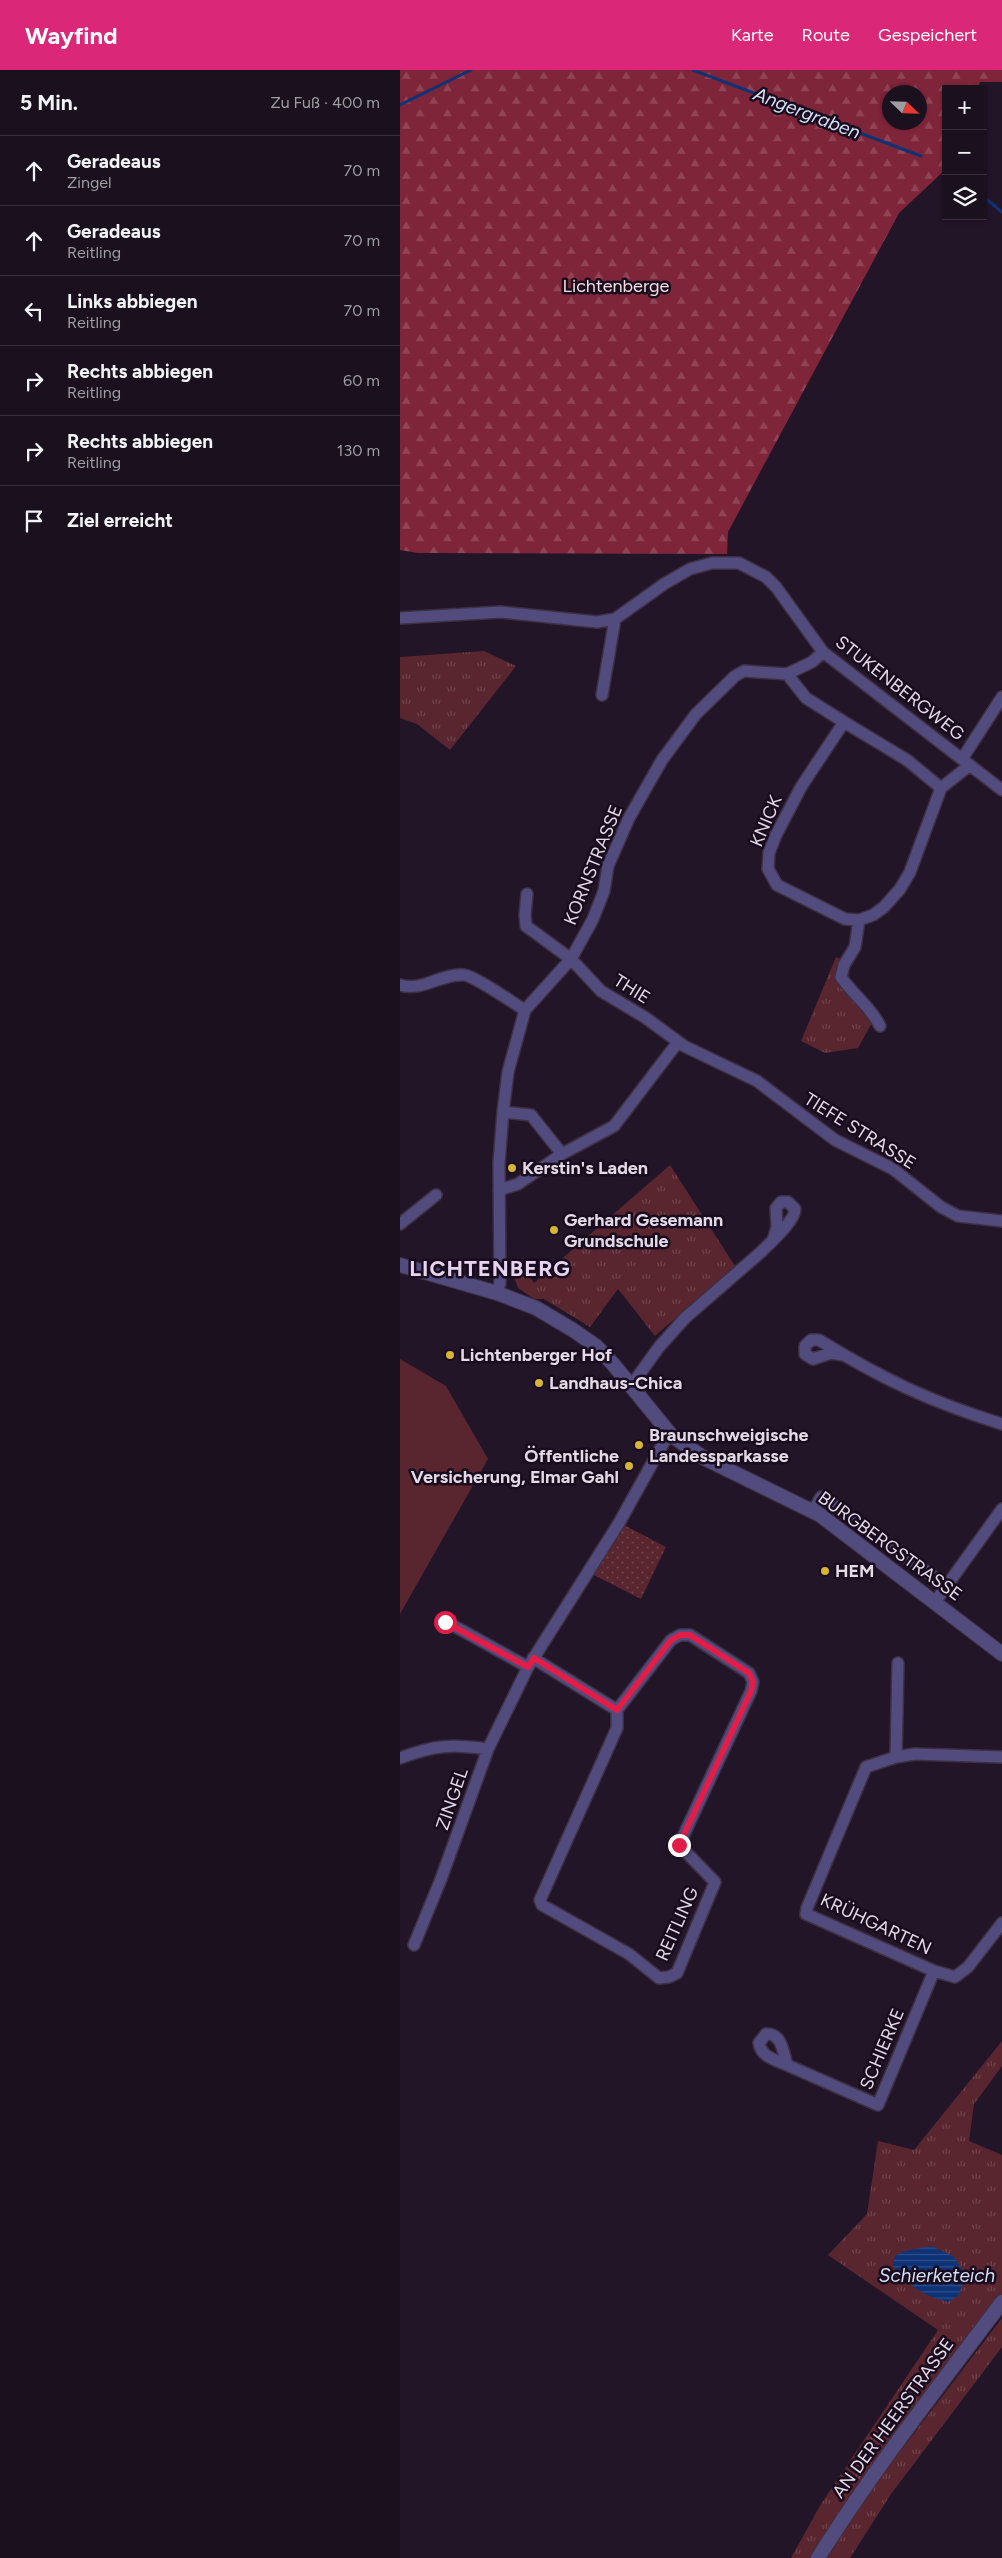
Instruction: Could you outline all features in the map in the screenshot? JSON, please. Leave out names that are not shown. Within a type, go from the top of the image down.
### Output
[{"type":"street","name":"STUKENBERGWEG","points":[[615,619],[664,584],[690,569],[712,562],[739,563],[766,577],[776,587],[823,652],[1002,790]]},
{"type":"street","points":[[400,618],[501,612],[597,622],[615,619],[602,695]]},
{"type":"street","name":"KORNSTRASSE","points":[[497,1292],[500,1275],[498,1190],[503,1112],[508,1072],[525,1010],[571,959],[604,891],[608,866],[629,818],[662,760],[696,714],[735,676],[744,671],[787,674],[812,662],[823,652]]},
{"type":"street","points":[[787,674],[806,698],[888,747],[941,788]]},
{"type":"street","points":[[880,1026],[871,1012],[850,990],[841,977],[844,965],[855,947],[859,920],[873,915],[884,907],[900,889],[910,872],[941,788],[966,762],[1002,697]]},
{"type":"street","name":"KNICK","points":[[844,722],[801,787],[776,835],[769,853],[768,870],[777,885],[845,919],[859,920]]},
{"type":"street","name":"THIE","points":[[527,894],[524,922],[526,926],[571,959],[601,991],[646,1018],[678,1042]]},
{"type":"street","points":[[400,985],[420,987],[454,975],[467,975],[525,1010]]},
{"type":"street","points":[[498,1190],[518,1184],[562,1154],[614,1126],[678,1042]]},
{"type":"street","name":"TIEFE STRASSE","points":[[678,1042],[757,1081],[835,1140],[893,1169],[941,1207],[958,1216],[1002,1221]]},
{"type":"street","points":[[503,1112],[532,1115],[562,1154]]},
{"type":"street","points":[[400,1224],[436,1195]]},
{"type":"street","points":[[631,1386],[659,1347],[685,1318],[773,1240]]},
{"type":"street","name":"BURGBERGSTRASSE","points":[[401,1267],[497,1292],[536,1308],[587,1339],[631,1386],[671,1435],[704,1458],[813,1511],[1002,1654]]},
{"type":"street","points":[[843,1355],[922,1397],[1002,1424]]},
{"type":"street","name":"ZINGEL","points":[[414,1945],[444,1872],[488,1748],[531,1663],[624,1514],[664,1442],[671,1435]]},
{"type":"street","points":[[813,1511],[821,1497],[941,1582],[945,1590]]},
{"type":"street","points":[[935,1602],[1002,1509]]},
{"type":"street","points":[[445,1622],[531,1663],[617,1710]]},
{"type":"street","name":"REITLING","points":[[680,1635],[690,1635],[749,1673],[753,1682],[751,1691],[679,1845],[715,1882],[677,1973],[670,1977],[659,1978],[629,1954],[542,1906],[540,1900],[616,1728],[617,1710],[671,1640],[680,1635]]},
{"type":"street","points":[[896,1757],[898,1663]]},
{"type":"street","points":[[400,1758],[429,1747],[458,1745],[488,1748]]},
{"type":"street","name":"KRÜHGARTEN","points":[[1002,1758],[916,1754],[896,1757],[866,1767],[806,1914],[934,1970],[955,1976],[968,1967],[1002,1923]]},
{"type":"street","name":"SCHIERKE","points":[[788,2065],[878,2105],[934,1970]]},
{"type":"street","name":"AN DER HEERSTRASSE","points":[[818,2558],[902,2434],[1002,2302]]},
{"type":"green space","name":"Lichtenberge","points":[[400,70],[1002,70],[1002,82],[980,82],[979,85],[942,85],[942,173],[899,213],[728,532],[727,554],[418,553],[400,550]]},
{"type":"green space","points":[[484,651],[516,666],[450,750],[417,724],[400,718],[400,657]]},
{"type":"green space","points":[[836,957],[843,960],[838,973],[873,1021],[858,1048],[825,1053],[801,1041]]},
{"type":"green space","points":[[670,1165],[735,1266],[655,1336],[618,1289],[590,1327],[544,1299],[534,1299],[518,1288],[514,1277],[525,1269],[534,1283]]},
{"type":"green space","points":[[400,1359],[446,1386],[488,1459],[400,1614]]},
{"type":"green space","points":[[622,1524],[666,1547],[641,1599],[590,1573]]},
{"type":"green space","points":[[1002,2041],[1002,2066],[974,2104],[969,2141],[1002,2155],[1002,2294],[875,2460],[826,2534],[813,2558],[791,2558],[821,2504],[938,2330],[828,2255],[867,2214],[878,2141],[914,2150]]},
{"type":"green space","points":[[1002,2318],[1002,2347],[891,2494],[850,2558],[827,2558],[876,2483]]},
{"type":"water","name":"Schierketeich","points":[[931,2246],[953,2256],[966,2275],[959,2295],[948,2302],[931,2297],[917,2289],[893,2266],[895,2256]]},
{"type":"waterway","name":"Angergraben","points":[[400,105],[471,70]]},
{"type":"waterway","name":"Angergraben","points":[[693,70],[921,156]]},
{"type":"waterway","name":"Angergraben","points":[[987,199],[1002,212]]},
{"type":"place","name":"Kerstin's Laden","points":[[512,1168]]},
{"type":"place","name":"Gerhard Gesemann Grundschule","points":[[554,1230]]},
{"type":"place","name":"Lichtenberger Hof","points":[[450,1355]]},
{"type":"place","name":"Landhaus-Chica","points":[[539,1383]]},
{"type":"place","name":"Braunschweigische Landessparkasse","points":[[639,1445]]},
{"type":"place","name":"Öffentliche Versicherung, Elmar Gahl","points":[[629,1466]]},
{"type":"place","name":"HEM","points":[[825,1571]]},
{"type":"district","name":"LICHTENBERG","points":[[490,1268]]},
{"type":"route","points":[[445,1622],[528,1667],[534,1658],[617,1710],[671,1640],[680,1635],[690,1635],[749,1673],[753,1682],[751,1691],[679,1845]]}]
